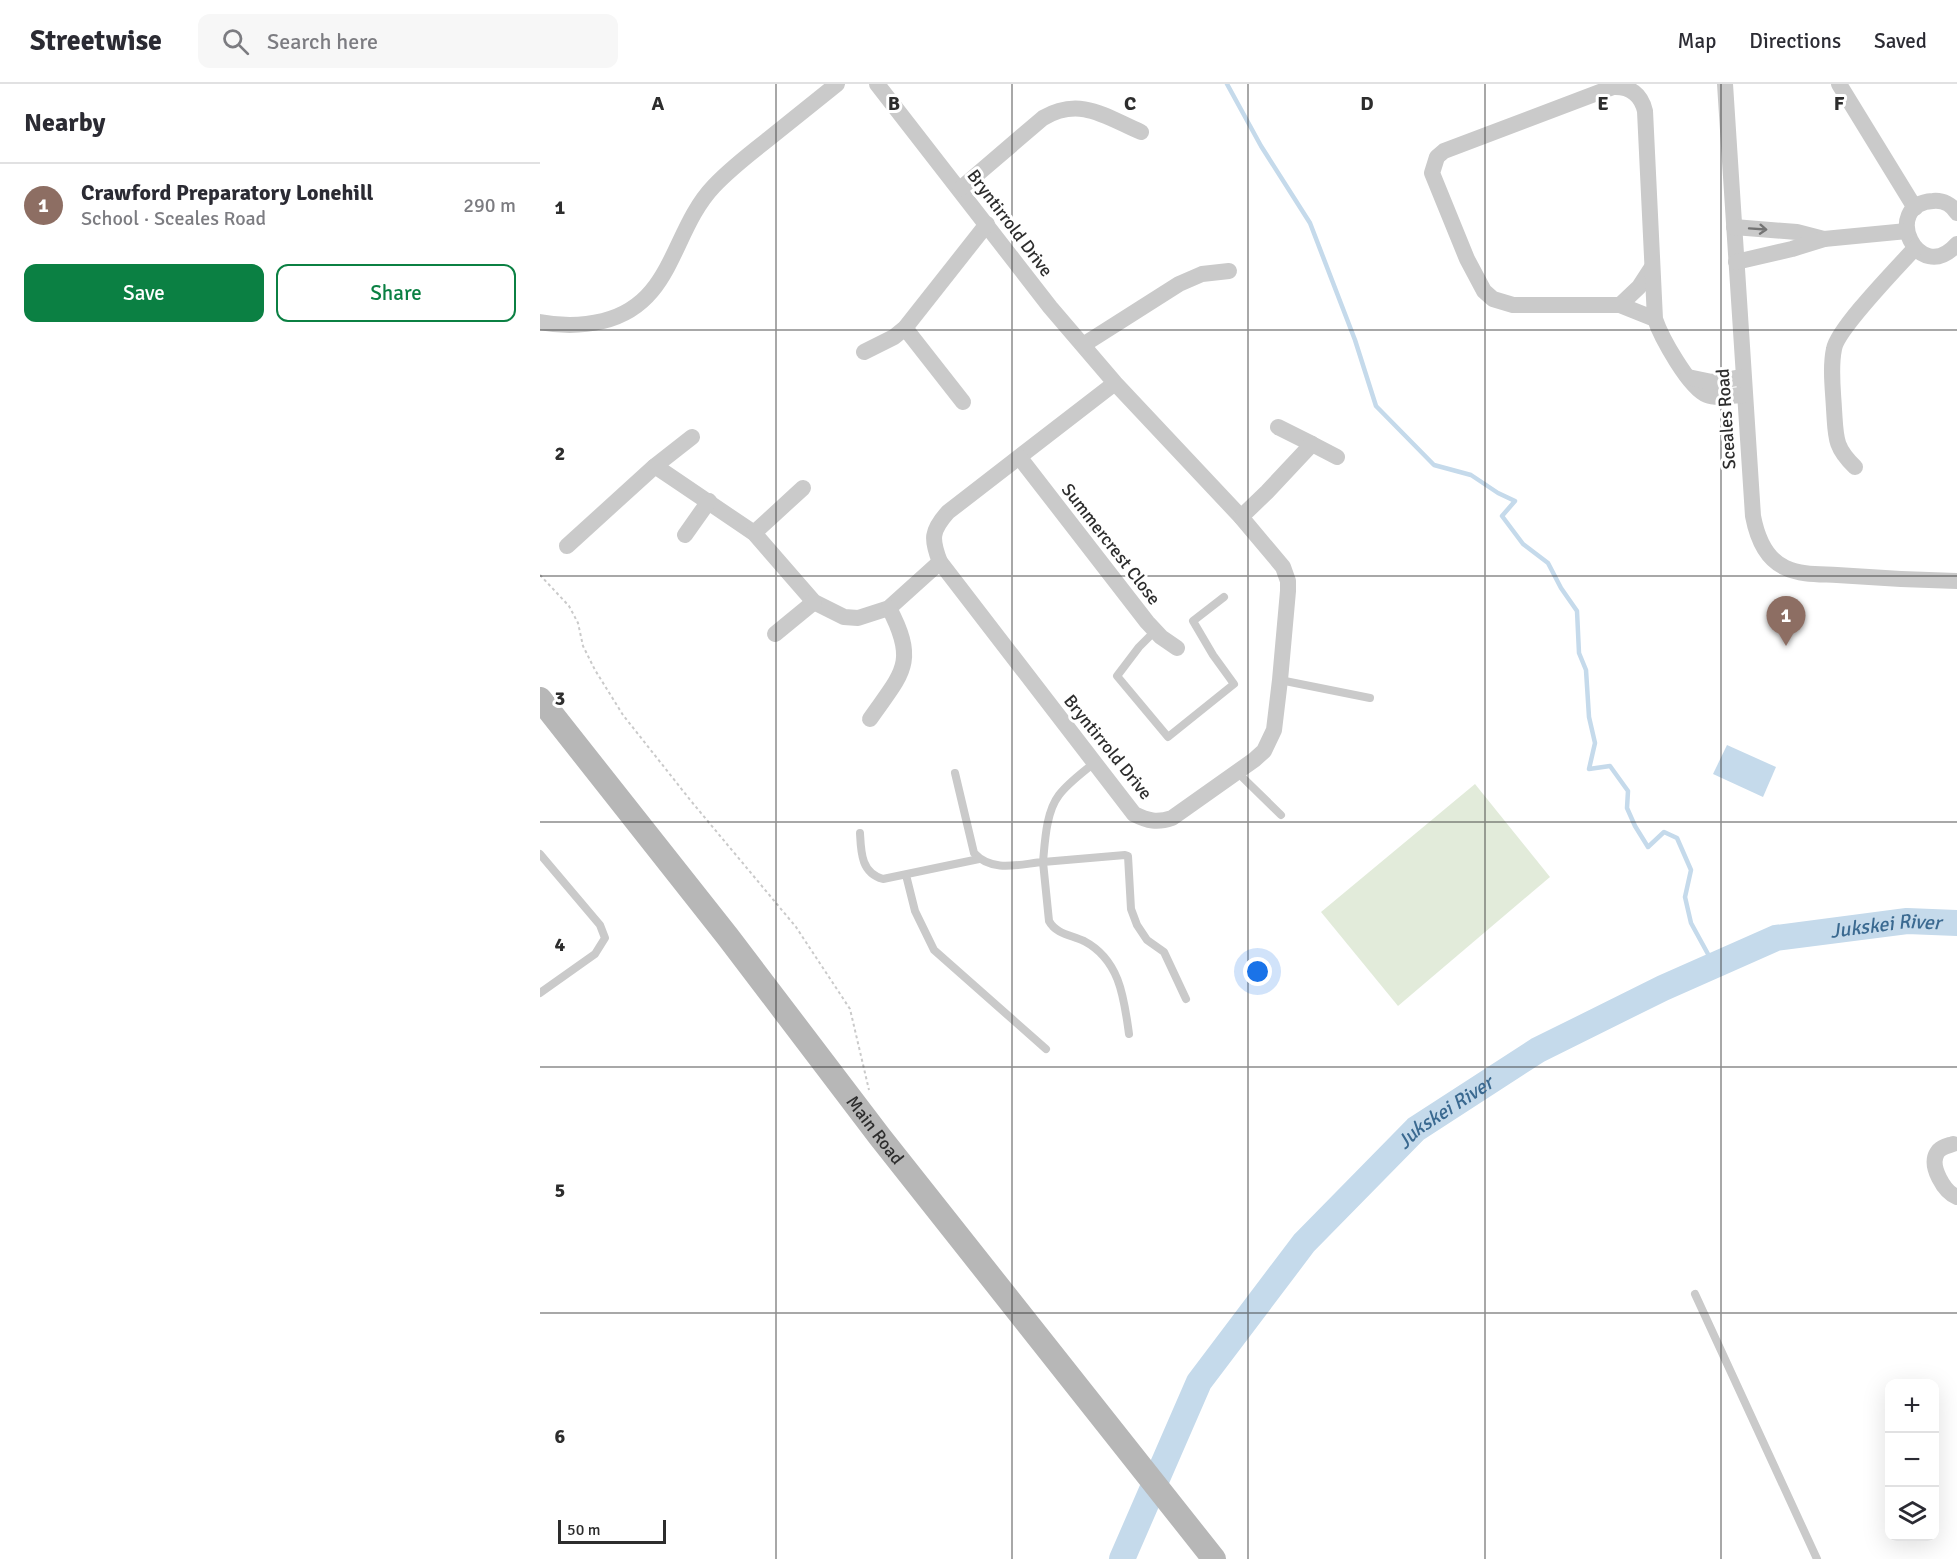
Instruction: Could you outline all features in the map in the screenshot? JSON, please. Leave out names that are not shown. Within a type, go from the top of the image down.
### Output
[{"type":"main road","name":"Main Road","points":[[540,699],[728,937],[880,1137],[1214,1559]]},
{"type":"street","points":[[540,322],[572,326],[596,323],[612,319],[639,306],[661,280],[691,221],[712,188],[732,169],[837,84]]},
{"type":"street","name":"Bryntirrold Drive","points":[[877,84],[1021,270],[1083,345],[1115,383],[1241,517],[1283,567],[1288,581],[1280,680],[1274,730],[1270,740],[1264,751],[1237,772],[1172,818],[1160,822],[1134,814],[940,562],[934,546],[934,535],[939,523],[948,512],[1115,383]]},
{"type":"street","name":"Sceales Road","points":[[1725,84],[1744,395],[1755,531],[1768,555],[1788,569],[1804,573],[1957,581]]},
{"type":"street","points":[[1839,84],[1915,208]]},
{"type":"street","points":[[1655,319],[1620,305],[1513,305],[1492,299],[1484,291],[1467,259],[1441,198],[1432,173],[1437,157],[1444,151],[1613,87],[1630,89],[1637,94],[1645,111],[1655,319],[1665,344],[1698,389],[1708,395],[1744,395]]},
{"type":"street","points":[[960,189],[1043,118],[1056,110],[1087,108],[1141,132]]},
{"type":"street","points":[[1955,250],[1939,256],[1926,255],[1915,248],[1909,240],[1907,231],[1910,215],[1922,203],[1940,201],[1956,210]]},
{"type":"street","points":[[864,352],[894,337],[905,327],[987,224]]},
{"type":"street","points":[[1734,227],[1797,232],[1824,238]]},
{"type":"street","points":[[1736,262],[1792,249],[1824,238],[1907,231]]},
{"type":"street","points":[[1855,467],[1844,457],[1838,445],[1832,383],[1834,348],[1844,329],[1915,248]]},
{"type":"street","points":[[1620,305],[1639,287],[1652,267]]},
{"type":"street","points":[[1083,345],[1179,284],[1202,274],[1229,271]]},
{"type":"street","points":[[905,327],[963,402]]},
{"type":"street","points":[[1688,377],[1712,382],[1743,378]]},
{"type":"street","points":[[1278,427],[1337,457]]},
{"type":"street","points":[[567,546],[655,466],[692,437]]},
{"type":"street","points":[[1241,517],[1312,444]]},
{"type":"street","name":"Summercrest Close","points":[[1020,458],[1147,622],[1177,648]]},
{"type":"street","points":[[655,466],[754,533],[814,602],[844,617],[858,618],[889,608],[940,562]]},
{"type":"street","points":[[754,533],[803,488]]},
{"type":"street","points":[[686,535],[709,501]]},
{"type":"street","points":[[775,634],[814,602]]},
{"type":"street","points":[[870,719],[899,678],[904,666],[905,656],[901,632],[889,608]]},
{"type":"street","points":[[1953,1144],[1936,1154],[1934,1164],[1942,1181],[1953,1196],[1957,1197]]},
{"type":"lane","points":[[1155,631],[1139,647],[1117,676],[1168,737],[1234,684],[1193,621],[1224,597]]},
{"type":"lane","points":[[1280,680],[1370,698]]},
{"type":"lane","points":[[1094,763],[1064,789],[1053,804],[1043,862],[1048,921],[1057,931],[1093,947],[1115,971],[1125,1004],[1129,1034]]},
{"type":"lane","points":[[1237,772],[1281,815]]},
{"type":"lane","points":[[956,773],[974,853],[979,860],[989,865],[1128,856],[1131,909],[1137,925],[1147,940],[1164,952],[1186,999]]},
{"type":"lane","points":[[860,833],[862,861],[874,877],[883,879],[979,860]]},
{"type":"lane","points":[[540,854],[600,925],[605,938],[595,954],[540,993]]},
{"type":"lane","points":[[906,875],[915,911],[934,950],[1046,1049]]},
{"type":"lane","points":[[1695,1294],[1817,1559]]},
{"type":"path","points":[[540,575],[569,606],[578,623],[583,646],[623,715],[796,927],[850,1009],[869,1090]]},
{"type":"green space","points":[[1475,784],[1550,877],[1398,1006],[1321,912]]},
{"type":"water","points":[[1727,745],[1776,767],[1763,797],[1713,774]]},
{"type":"waterway","points":[[1227,84],[1261,146],[1310,223],[1355,340],[1376,406],[1434,465],[1471,475],[1515,501],[1502,516],[1523,544],[1548,563],[1561,588],[1577,611],[1579,653],[1586,670],[1589,717],[1595,743],[1589,769],[1610,766],[1628,791],[1627,808],[1648,847],[1664,832],[1677,838],[1691,870],[1685,897],[1691,923],[1714,965]]},
{"type":"waterway","name":"Jukskei River","points":[[1122,1559],[1199,1382],[1304,1243],[1416,1129],[1538,1050],[1663,988],[1776,938],[1907,921],[1957,923]]},
{"type":"place","name":"Crawford Preparatory Lonehill","points":[[1786,646]]}]
